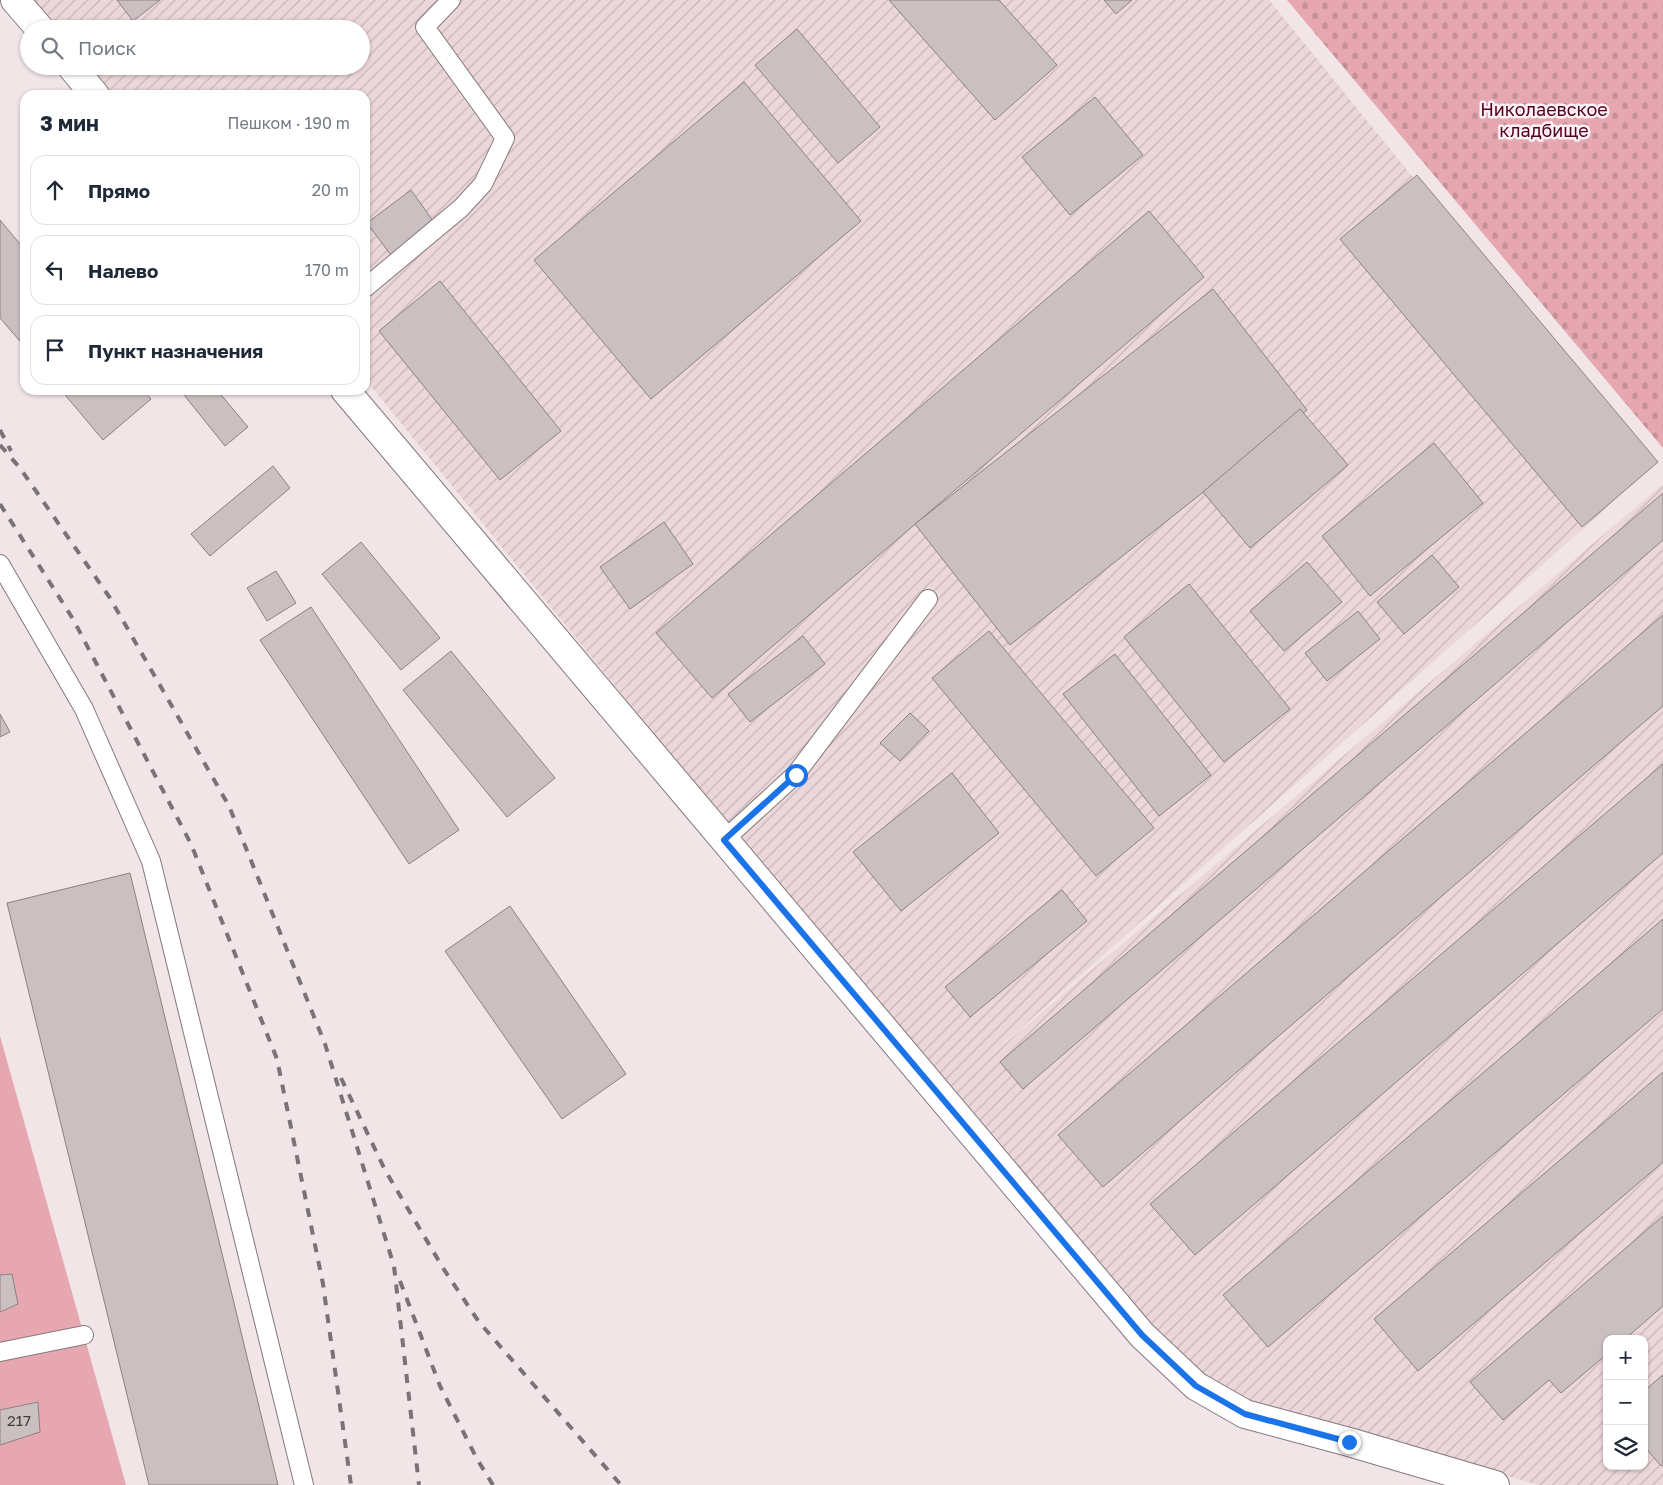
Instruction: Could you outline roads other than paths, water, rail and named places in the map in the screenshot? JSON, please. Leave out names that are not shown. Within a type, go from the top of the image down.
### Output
[{"type":"street","points":[[79,75],[92,90]]},
{"type":"street","points":[[348,395],[1142,1335],[1196,1386],[1245,1414],[1495,1485]]},
{"type":"lane","points":[[370,284],[460,208],[483,184],[504,138],[425,27],[452,0]]},
{"type":"lane","points":[[0,564],[84,709],[151,861],[304,1485]]},
{"type":"lane","points":[[724,840],[796,775],[928,599]]},
{"type":"lane","points":[[0,1352],[84,1335]]},
{"type":"railway","points":[[0,430],[11,451]]},
{"type":"railway","points":[[0,445],[20,468],[110,598],[229,806],[325,1044],[394,1266],[419,1485]]},
{"type":"railway","points":[[0,504],[73,619],[191,844],[277,1059],[323,1284],[351,1485]]},
{"type":"railway","points":[[341,1078],[385,1170],[443,1268],[479,1322],[621,1485]]},
{"type":"railway","points":[[400,1281],[440,1386],[477,1459],[493,1485]]},
{"type":"park label","name":"Николаевское кладбище","points":[[1544,120]]}]
